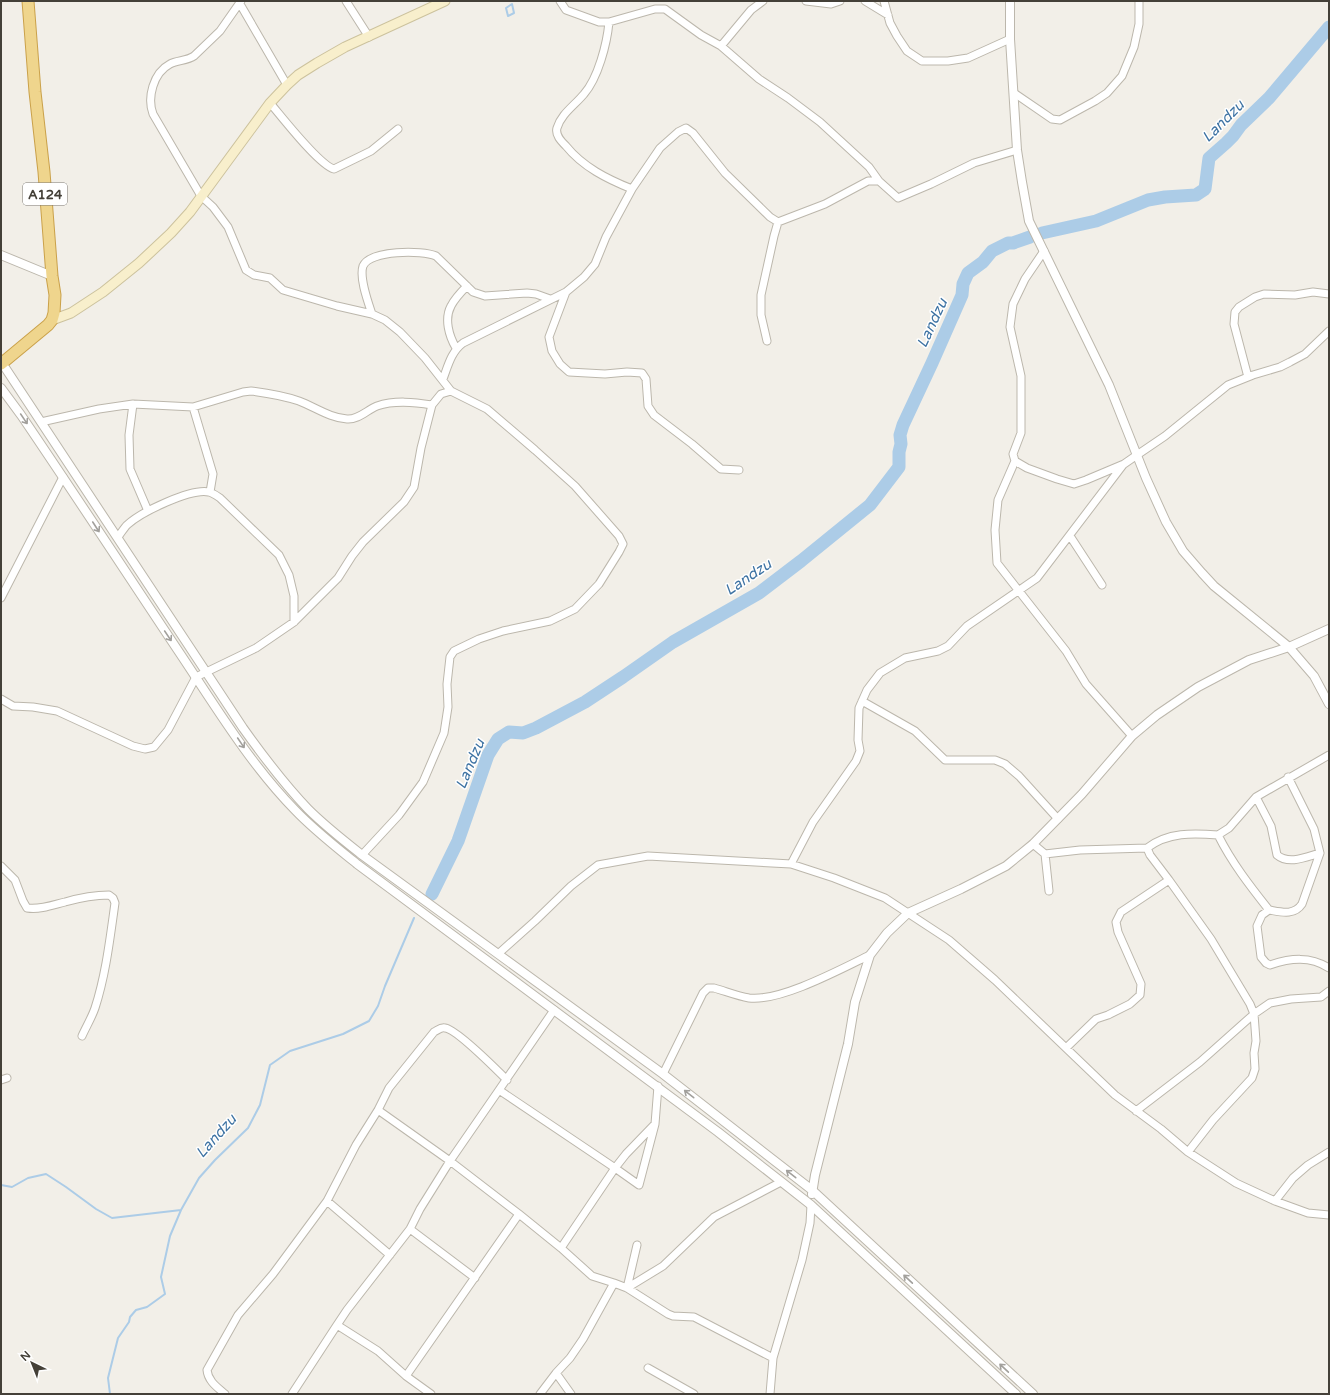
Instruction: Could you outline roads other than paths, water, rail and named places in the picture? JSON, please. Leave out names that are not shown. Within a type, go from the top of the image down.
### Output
[{"type":"highway","name":"A124","points":[[28,1],[35,92],[55,295],[52,320]]},
{"type":"highway","points":[[2,363],[48,326],[52,320]]},
{"type":"main road","points":[[52,320],[71,313],[103,292],[139,263],[171,233],[201,196],[270,103],[298,75],[345,47],[445,1]]},
{"type":"street","points":[[346,1],[369,36]]},
{"type":"street","points":[[560,1],[566,10],[599,22],[609,22],[655,9],[665,9],[701,35],[721,46],[759,79],[820,122],[869,167],[880,181],[898,198],[974,163],[1017,150]]},
{"type":"street","points":[[721,46],[751,10],[764,1]]},
{"type":"street","points":[[806,1],[831,4],[840,1]]},
{"type":"street","points":[[865,1],[888,15]]},
{"type":"street","points":[[884,1],[893,29],[907,51],[922,61],[948,61],[968,58],[1010,39]]},
{"type":"street","points":[[1010,1],[1010,39],[1017,150],[1030,221],[1109,385],[1166,522],[1183,551],[1214,586],[1289,647],[1314,676],[1329,704]]},
{"type":"street","points":[[1014,93],[1052,119],[1060,120],[1107,93],[1122,76],[1134,47],[1139,24],[1139,1]]},
{"type":"street","points":[[287,85],[241,2],[221,29],[194,56],[190,59],[170,64],[162,70],[154,83],[150,100],[153,114],[201,196],[213,207],[228,227],[246,270],[254,275],[270,278],[283,290],[337,306],[372,314],[385,320],[400,332],[425,358],[451,391],[487,409],[575,486],[618,536],[623,544],[599,584],[575,609],[550,621],[503,631],[479,639],[454,651],[450,657],[447,684],[448,707],[444,733],[423,782],[399,815],[362,855]]},
{"type":"street","points":[[609,22],[608,37],[594,77],[584,94],[570,108],[561,120],[557,129],[558,134],[572,154],[592,170],[632,189]]},
{"type":"street","points":[[270,103],[325,165],[334,169],[371,151],[398,128]]},
{"type":"street","points":[[443,379],[452,354],[456,348],[476,336],[566,292],[584,277],[595,264],[606,237],[632,189],[660,148],[678,132],[686,128],[693,133],[725,173],[770,217],[778,222]]},
{"type":"street","points":[[778,222],[825,204],[868,181],[880,181]]},
{"type":"street","points":[[767,341],[762,315],[761,295],[778,222]]},
{"type":"street","points":[[1044,251],[1025,279],[1013,304],[1010,327],[1021,376],[1021,433],[1013,454],[1015,462],[998,500],[995,530],[997,563],[1066,651],[1086,684],[1132,736]]},
{"type":"street","points":[[372,314],[362,277],[363,266],[372,258],[390,254],[411,252],[429,253],[440,259],[473,292],[485,296],[528,293],[550,299]]},
{"type":"street","points":[[1,255],[52,276]]},
{"type":"street","points":[[456,348],[451,341],[448,330],[448,315],[454,301],[467,286]]},
{"type":"street","points":[[566,292],[549,337],[552,351],[560,364],[569,372],[606,374],[627,372],[642,373],[646,379],[648,406],[654,415],[692,444],[721,469],[739,470]]},
{"type":"street","points":[[1248,377],[1234,324],[1235,312],[1239,307],[1254,297],[1264,294],[1294,295],[1312,292],[1329,294]]},
{"type":"street","points":[[1015,462],[1074,484],[1086,480],[1124,464],[1165,436],[1228,385],[1280,367],[1305,354],[1329,331]]},
{"type":"street","points":[[2,363],[206,672],[270,766],[308,808],[334,833],[362,855],[663,1074],[812,1190],[1033,1394]]},
{"type":"street","points":[[1,388],[21,414],[196,678],[250,756],[295,811],[323,837],[658,1086],[811,1205],[1016,1394]]},
{"type":"street","points":[[41,422],[99,408],[133,404],[193,407],[251,391],[298,401],[316,408],[330,416],[349,420],[377,406],[411,402],[432,405]]},
{"type":"street","points":[[1,699],[13,706],[34,707],[57,711],[133,746],[145,749],[154,747],[168,730],[196,678],[256,648],[294,622],[338,578],[362,542],[404,502],[414,487],[421,448],[432,405],[441,394],[451,391]]},
{"type":"street","points":[[133,404],[129,435],[130,469],[148,511]]},
{"type":"street","points":[[193,407],[213,474],[210,492]]},
{"type":"street","points":[[791,864],[813,822],[856,761],[860,751],[858,740],[859,708],[867,690],[880,673],[905,658],[938,651],[948,646],[967,626],[1037,578],[1124,464]]},
{"type":"street","points":[[1,598],[63,477]]},
{"type":"street","points":[[118,537],[128,524],[148,511],[176,498],[196,492],[210,492],[220,498],[279,556],[289,575],[294,596],[294,622]]},
{"type":"street","points":[[1070,536],[1102,585]]},
{"type":"street","points":[[770,1394],[773,1358],[802,1260],[810,1223],[812,1190],[848,1044],[855,1002],[870,955],[886,933],[908,913],[961,889],[1006,866],[1033,844],[1058,819],[1082,794],[1132,736],[1156,715],[1198,687],[1249,660],[1289,647],[1329,629]]},
{"type":"street","points":[[862,701],[915,731],[945,760],[995,760],[1005,764],[1019,776],[1058,819]]},
{"type":"street","points":[[1045,854],[1080,850],[1147,848],[1156,841],[1182,834],[1196,833],[1218,836],[1229,828],[1256,797],[1288,777],[1329,755]]},
{"type":"street","points":[[1288,777],[1314,829],[1320,853],[1299,909],[1293,912],[1269,910],[1262,915],[1257,926],[1261,957],[1270,965],[1284,960],[1303,958],[1320,962],[1329,968]]},
{"type":"street","points":[[1256,797],[1271,826],[1277,855],[1282,859],[1291,860],[1320,853]]},
{"type":"street","points":[[1218,836],[1227,853],[1245,880],[1269,910]]},
{"type":"street","points":[[1033,844],[1045,854],[1049,891]]},
{"type":"street","points":[[1147,848],[1150,855],[1211,939],[1250,1004],[1254,1014],[1256,1041],[1254,1053],[1255,1069],[1252,1078],[1213,1120],[1188,1152]]},
{"type":"street","points":[[498,954],[571,886],[598,865],[648,856],[791,864],[834,878],[885,898],[948,940],[995,980],[1116,1095],[1161,1129],[1188,1152],[1236,1183],[1275,1202],[1308,1213],[1329,1214]]},
{"type":"street","points":[[1,866],[16,880],[27,908],[39,908],[76,899],[103,895],[109,895],[113,898],[115,903],[108,951],[101,984],[95,1009],[82,1036]]},
{"type":"street","points":[[1066,1048],[1096,1019],[1130,1004],[1140,995],[1141,984],[1118,932],[1116,922],[1121,912],[1169,880]]},
{"type":"street","points":[[663,1074],[704,993],[708,988],[714,988],[750,998],[772,996],[804,985],[870,955]]},
{"type":"street","points":[[1136,1111],[1200,1062],[1254,1014],[1270,1004],[1321,997],[1329,991]]},
{"type":"street","points":[[293,1393],[346,1310],[410,1229],[420,1209],[450,1161],[554,1010]]},
{"type":"street","points":[[225,1394],[211,1381],[207,1370],[238,1315],[273,1274],[327,1201],[356,1145],[378,1110],[389,1088],[427,1041],[440,1028],[448,1028],[460,1036],[507,1080]]},
{"type":"street","points":[[499,1090],[639,1185],[655,1124],[658,1086]]},
{"type":"street","points":[[378,1110],[450,1161],[519,1214],[592,1276],[627,1288],[668,1314],[673,1316],[694,1317],[773,1358]]},
{"type":"street","points":[[560,1248],[615,1168],[626,1154],[655,1124]]},
{"type":"street","points":[[1275,1202],[1293,1178],[1308,1165],[1329,1152]]},
{"type":"street","points":[[627,1288],[663,1266],[714,1216],[781,1182]]},
{"type":"street","points":[[327,1201],[390,1255]]},
{"type":"street","points":[[406,1376],[519,1214]]},
{"type":"street","points":[[410,1229],[475,1278]]},
{"type":"street","points":[[627,1288],[637,1245]]},
{"type":"street","points":[[540,1394],[570,1358],[583,1339],[614,1283]]},
{"type":"street","points":[[337,1325],[378,1351],[406,1376],[431,1394]]},
{"type":"street","points":[[648,1368],[694,1394]]},
{"type":"street","points":[[556,1374],[571,1394]]},
{"type":"waterway","points":[[512,4],[514,13],[508,16],[506,8],[512,4]]},
{"type":"waterway","name":"Landzu","points":[[1042,233],[1096,221],[1148,200],[1165,197],[1196,195],[1205,189],[1209,158],[1226,143],[1241,125],[1269,98],[1329,27]]},
{"type":"waterway","name":"Landzu","points":[[432,894],[458,841],[488,755],[498,739],[509,732],[523,733],[536,728],[585,702],[673,642],[759,593],[870,505],[899,467],[899,452],[901,444],[900,435],[903,425],[962,295],[963,284],[968,273],[983,262],[992,251],[1008,243],[1013,243],[1030,237]]},
{"type":"waterway","name":"Landzu","points":[[110,1394],[108,1378],[118,1338],[129,1322],[130,1317],[136,1310],[147,1307],[165,1294],[161,1277],[170,1236],[181,1210],[199,1178],[248,1128],[260,1105],[270,1065],[290,1051],[343,1034],[369,1021],[378,1006],[414,918]]},
{"type":"waterway","points":[[1,1185],[12,1187],[28,1178],[46,1174],[96,1209],[112,1218],[181,1210]]}]
